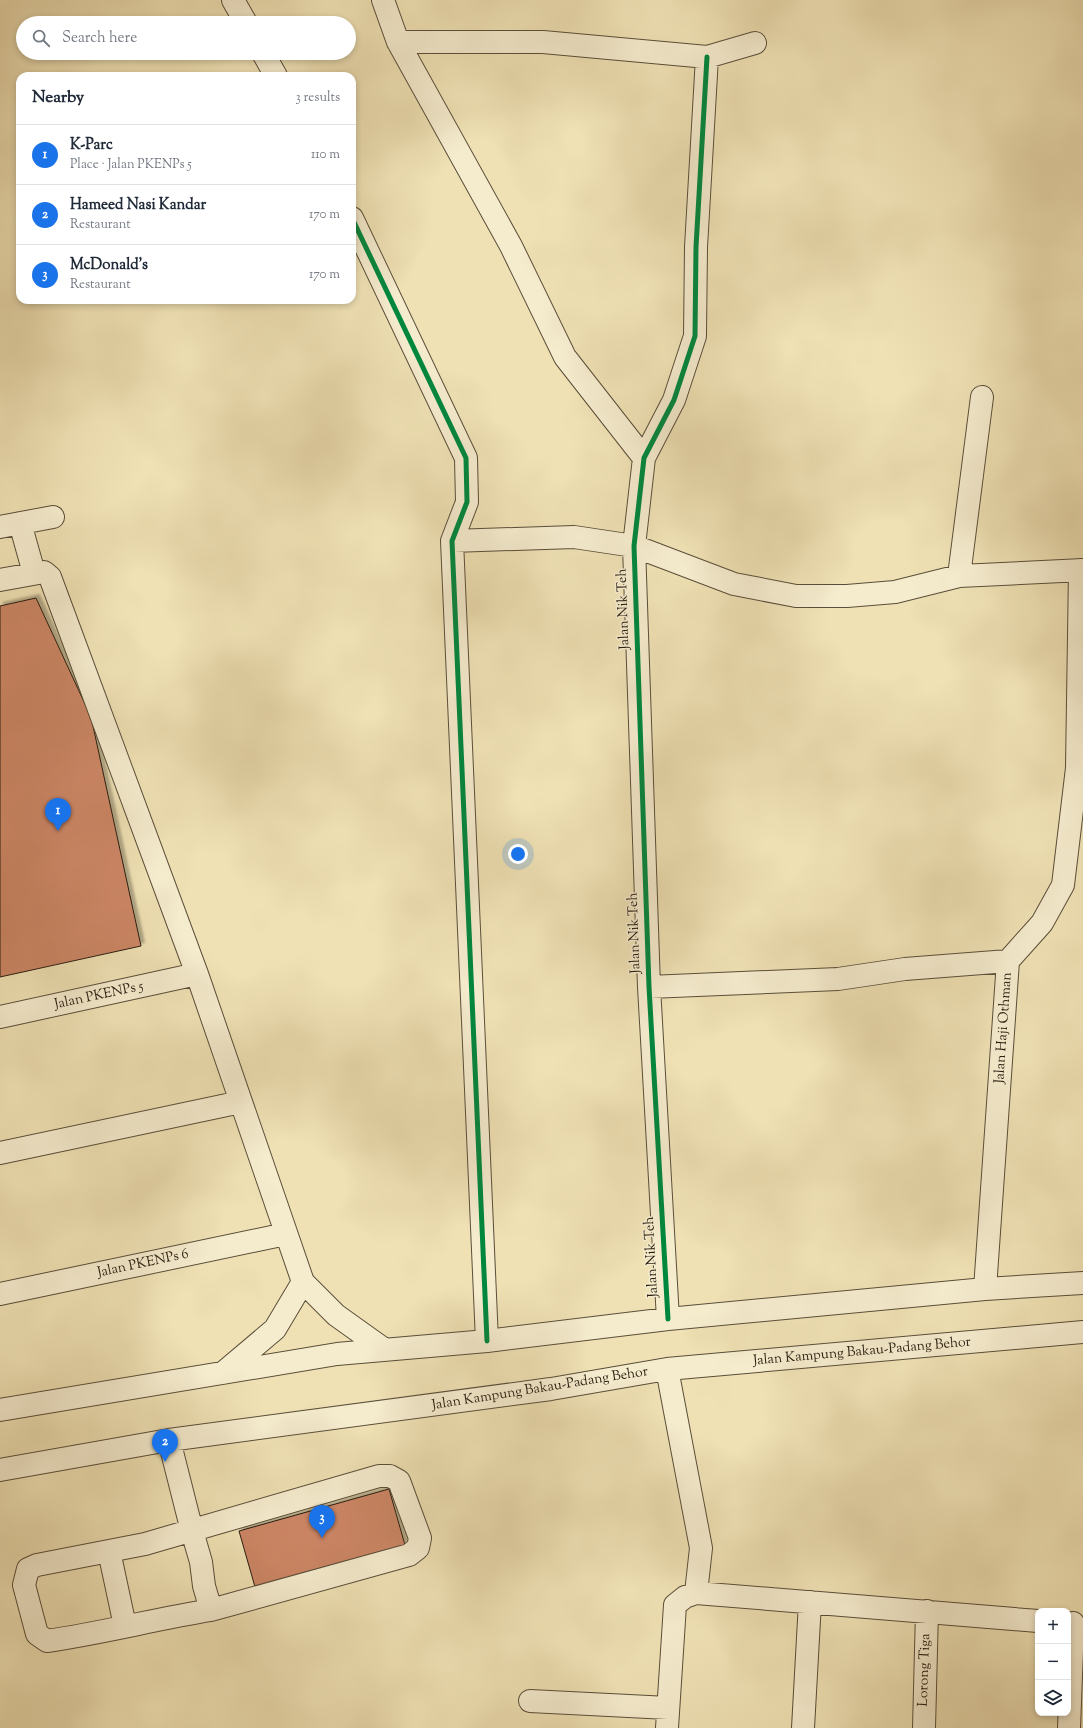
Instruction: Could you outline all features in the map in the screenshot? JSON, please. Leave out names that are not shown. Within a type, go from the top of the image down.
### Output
[{"type":"street","points":[[233,0],[242,16]]},
{"type":"street","points":[[383,0],[398,42],[511,246],[565,357],[644,458],[674,400],[695,336],[696,247],[707,57]]},
{"type":"street","points":[[398,42],[543,42],[707,57],[755,43]]},
{"type":"street","points":[[267,60],[274,72]]},
{"type":"street","points":[[356,226],[466,458],[467,502],[452,541],[488,1341]]},
{"type":"street","points":[[959,576],[982,397]]},
{"type":"street","name":"Jalan Nik Teh","points":[[644,458],[634,546],[649,987],[668,1319]]},
{"type":"street","points":[[34,573],[10,525],[53,517]]},
{"type":"street","points":[[452,541],[574,536],[634,546],[734,584],[796,596],[847,596],[895,592],[959,576],[1081,570]]},
{"type":"street","name":"Jalan Haji Othman","points":[[985,1289],[1008,961],[1042,923],[1063,885],[1077,768],[1081,570]]},
{"type":"street","points":[[0,580],[44,572],[50,577],[197,974],[303,1282],[336,1315],[385,1350]]},
{"type":"street","points":[[649,987],[838,979],[905,969],[1008,961]]},
{"type":"street","name":"Jalan PKENPs 5","points":[[0,1017],[197,974]]},
{"type":"street","points":[[0,1153],[241,1102]]},
{"type":"street","name":"Jalan PKENPs 6","points":[[0,1294],[286,1234]]},
{"type":"street","points":[[223,1373],[275,1329],[303,1282]]},
{"type":"street","points":[[0,1410],[338,1354],[488,1341],[668,1319],[985,1289],[1083,1283]]},
{"type":"street","name":"Jalan Kampung Bakau-Padang Behor","points":[[0,1470],[169,1440],[551,1389],[667,1369],[1083,1332]]},
{"type":"street","points":[[667,1369],[700,1548],[696,1593]]},
{"type":"street","points":[[169,1440],[201,1562],[204,1586],[211,1610]]},
{"type":"street","points":[[379,1476],[390,1476],[399,1480],[420,1538],[418,1548],[409,1555],[211,1610],[125,1626],[72,1638],[47,1641],[37,1634],[24,1585],[28,1569],[37,1565],[108,1551],[145,1544],[192,1531],[379,1476]]},
{"type":"street","points":[[108,1551],[125,1626]]},
{"type":"street","points":[[530,1702],[667,1718],[675,1605],[685,1597],[696,1593],[1035,1620]]},
{"type":"street","points":[[804,1728],[810,1602]]},
{"type":"street","name":"Lorong Tiga","points":[[924,1728],[927,1611]]},
{"type":"street","points":[[1069,1728],[1075,1624]]},
{"type":"building","points":[[36,598],[91,717],[141,946],[0,977],[0,606]]},
{"type":"building","points":[[389,1489],[405,1545],[255,1587],[239,1531]]},
{"type":"cycle path","points":[[668,1319],[649,987],[634,546],[644,458],[674,400],[695,336],[696,247],[707,57]]},
{"type":"cycle path","points":[[356,226],[466,458],[467,502],[452,541],[487,1341]]},
{"type":"place","name":"K-Parc","points":[[58,831]]},
{"type":"place","name":"Hameed Nasi Kandar","points":[[165,1462]]},
{"type":"place","name":"McDonald's","points":[[322,1538]]}]
